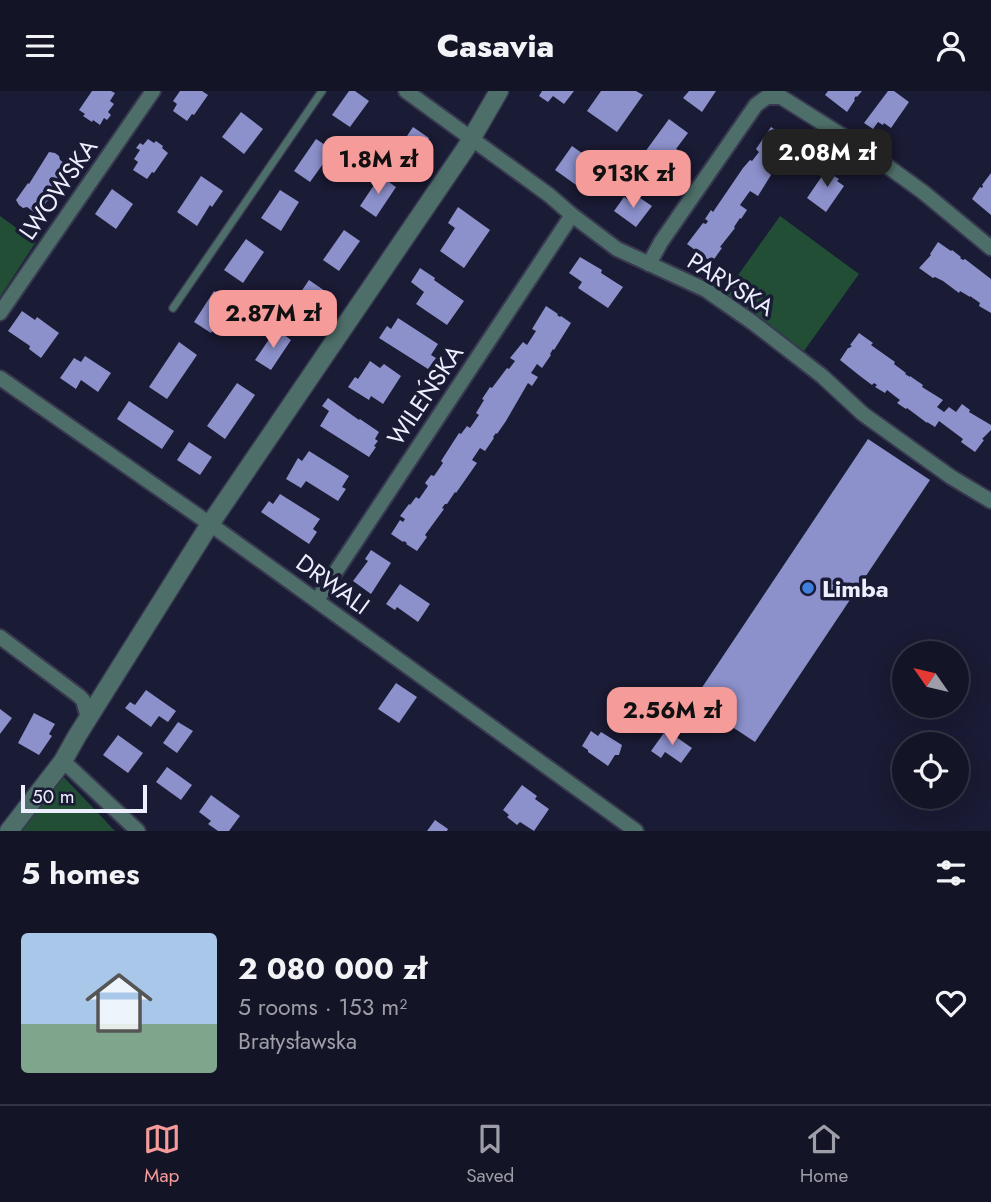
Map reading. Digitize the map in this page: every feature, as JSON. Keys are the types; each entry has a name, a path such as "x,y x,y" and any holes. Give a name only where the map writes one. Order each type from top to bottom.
{"street":[{"name":"LWOWSKA","path":"0,313 153,91"},
{"name":"PARYSKA","path":"406,91 549,195 617,249 706,290 752,322 822,376 863,414 951,477 991,501"},
{"path":"9,831 63,761 211,524 472,138 499,91"},
{"path":"649,264 661,242 740,128 766,97 781,97 865,150 991,248"},
{"name":"WILEŃSKA","path":"317,600 572,215"},
{"name":"DRWALI","path":"0,378 211,524 636,831"},
{"path":"0,637 79,696 83,700 88,718"},
{"path":"63,761 138,831"}],"lane":[{"path":"173,308 322,91"}],"green space":[{"path":"0,216 36,242 0,297"},
{"path":"780,216 859,274 804,351 724,295"},
{"path":"60,773 115,831 18,831"}],"building":[{"path":"92,91 115,93 110,101 114,104 108,112 111,115 107,120 104,118 100,125 83,116 85,114 79,110"},
{"path":"180,91 202,91 208,95 187,121 173,111 177,104 173,101"},
{"path":"349,91 355,91 369,101 350,127 332,115"},
{"path":"542,91 574,91 564,104 553,96 548,102 539,96"},
{"path":"601,91 636,91 643,95 617,132 587,111"},
{"path":"689,91 716,91 702,112 683,98"},
{"path":"828,91 862,91 847,112 825,95"},
{"path":"888,91 894,91 909,102 891,128 878,122 873,129 864,123"},
{"path":"241,112 263,129 244,154 222,137"},
{"path":"669,119 688,133 672,159 669,156 653,181 634,167"},
{"path":"413,127 429,138 409,168 393,157"},
{"path":"771,127 796,145 776,171 772,168 769,173 771,175 758,196 750,191 740,205 747,210 712,262 687,244 703,223 706,224 708,221 705,219 711,210 713,212 743,168 759,152 756,149"},
{"path":"148,139 154,143 156,141 168,153 147,179 133,170 138,162 134,159 140,150 136,148"},
{"path":"316,139 333,150 310,182 294,171"},
{"path":"572,146 596,163 579,187 555,170"},
{"path":"49,152 55,153 70,167 59,184 55,182 38,215 27,207 23,208 16,200"},
{"path":"831,163 840,169 834,176 844,186 826,212 807,198"},
{"path":"991,173 991,215 972,199"},
{"path":"201,176 223,191 197,226 177,212"},
{"path":"380,176 396,187 376,217 360,206"},
{"path":"112,189 133,204 116,229 95,214"},
{"path":"280,190 299,202 281,231 261,218"},
{"path":"637,196 652,206 636,227 614,211 624,197 633,203"},
{"path":"458,207 490,230 464,268 440,251 455,228 448,223"},
{"path":"344,230 360,241 339,271 323,260"},
{"path":"246,239 264,252 243,283 224,270"},
{"path":"938,242 991,279 991,313 979,306 980,303 970,296 960,291 959,293 919,268"},
{"path":"580,257 623,287 608,308 578,288 582,282 569,273"},
{"path":"420,268 464,301 447,325 416,304 424,292 411,282"},
{"path":"309,280 325,291 305,321 288,311"},
{"path":"214,291 231,302 211,333 194,322"},
{"path":"546,306 571,323 542,368 537,364 531,373 538,377 532,386 528,383 485,451 480,448 472,460 477,463 442,508 444,509 417,551 391,534 400,520 403,522 405,519 400,516 416,497 419,499 428,486 425,483 443,463 441,461 459,433 467,426 470,428 479,415 476,413 484,400 482,399 515,361 510,358 523,342 527,345 536,331 532,329"},
{"path":"22,311 35,320 37,317 59,333 41,358 29,349 30,346 8,331"},
{"path":"398,318 438,344 431,355 436,358 428,369 379,338 387,326 391,329"},
{"path":"276,329 291,340 271,370 255,360"},
{"path":"859,333 895,362 905,374 943,400 937,407 944,412 949,407 956,412 962,404 969,412 991,425 991,430 975,452 939,421 935,427 927,423 897,403 900,400 887,390 885,393 875,387 877,385 872,385 840,360"},
{"path":"179,342 197,355 167,399 149,387"},
{"path":"85,356 111,373 98,392 81,380 76,389 60,378 74,358 81,362"},
{"path":"370,361 380,368 384,364 401,376 383,404 371,396 369,400 348,387 355,377 358,379"},
{"path":"237,383 255,395 225,439 207,426"},
{"path":"328,398 379,432 375,439 378,441 374,446 376,447 369,457 320,426 329,411 322,406"},
{"path":"129,401 174,431 162,449 117,419"},
{"path":"868,439 930,480 755,742 693,701"},
{"path":"189,442 212,457 200,475 177,460"},
{"path":"309,451 349,476 342,487 346,489 338,501 306,481 301,488 286,479 298,458 302,461"},
{"path":"280,494 320,519 313,529 317,532 309,544 261,512 269,501 273,504"},
{"path":"371,550 391,563 371,594 353,581 368,561 365,559"},
{"path":"400,584 430,604 418,622 397,607 395,610 386,604"},
{"path":"396,683 417,697 399,723 378,709"},
{"path":"146,690 176,711 168,722 159,716 151,727 125,708 130,702 135,705"},
{"path":"0,709 12,718 0,734"},
{"path":"34,713 55,724 49,734 52,736 39,755 18,743"},
{"path":"178,722 193,731 177,753 163,743"},
{"path":"666,730 692,748 681,763 665,752 661,758 651,751"},
{"path":"591,731 598,736 601,732 622,745 619,755 615,755 608,766 582,746"},
{"path":"118,735 143,753 128,773 103,755"},
{"path":"167,767 192,785 181,800 156,782"},
{"path":"522,785 549,809 534,831 520,822 517,825 503,810"},
{"path":"211,795 240,816 229,831 218,831 208,824 211,821 199,812"},
{"path":"435,820 448,829 447,831 427,831"}],"place":[{"name":"Limba","path":"808,588"}]}
